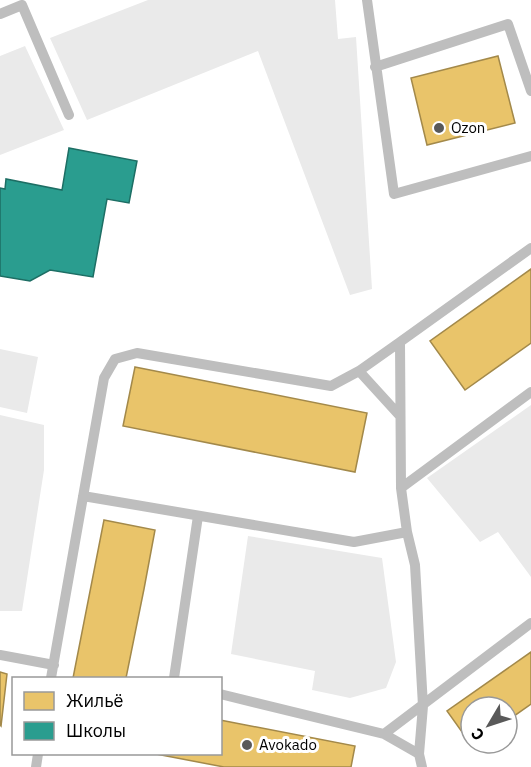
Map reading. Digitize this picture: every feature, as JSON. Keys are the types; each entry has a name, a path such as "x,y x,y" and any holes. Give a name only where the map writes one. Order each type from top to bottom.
{"lane":[{"path":"0,14 34,0"},
{"path":"367,0 394,194 531,156"},
{"path":"22,5 69,115"},
{"path":"375,68 508,24 531,91"},
{"path":"51,677 104,378 115,359 137,353 331,386 358,371 531,248"},
{"path":"400,342 401,488 407,532 415,565 423,706 419,754 422,767"},
{"path":"358,371 400,416"},
{"path":"401,488 531,392"},
{"path":"83,496 354,542 407,532"},
{"path":"174,677 198,516"},
{"path":"384,734 531,623"},
{"path":"0,655 54,665"},
{"path":"222,694 384,734 419,754"}],"shaded area":[{"path":"148,0 335,0 338,39 356,37 372,289 350,295 258,51 87,120 50,38"},
{"path":"25,46 64,130 0,155 0,56"},
{"path":"0,349 38,357 27,413 0,407"},
{"path":"531,405 531,577 498,532 480,542 427,478"},
{"path":"0,415 44,425 44,470 22,611 0,611"},
{"path":"248,536 382,558 396,662 386,688 350,698 312,690 315,671 231,654"}],"building: Жильё":[{"path":"498,56 515,123 427,145 411,78"},
{"path":"531,269 531,343 465,390 430,341"},
{"path":"135,367 367,413 355,472 123,426"},
{"path":"104,520 155,530 126,677 73,677"},
{"path":"531,652 531,704 519,712 519,695 470,695"},
{"path":"0,672 7,674 1,726 0,725"},
{"path":"459,703 459,728 447,711"},
{"path":"222,720 355,746 351,767 224,767 161,755 222,755"}],"building: Школы":[{"path":"69,148 137,161 129,203 107,199 93,277 50,270 30,281 0,276 0,188 5,189 6,179 62,190"}],"place":[{"name":"Ozon","path":"439,128"},
{"name":"Avokado","path":"247,745"}]}
